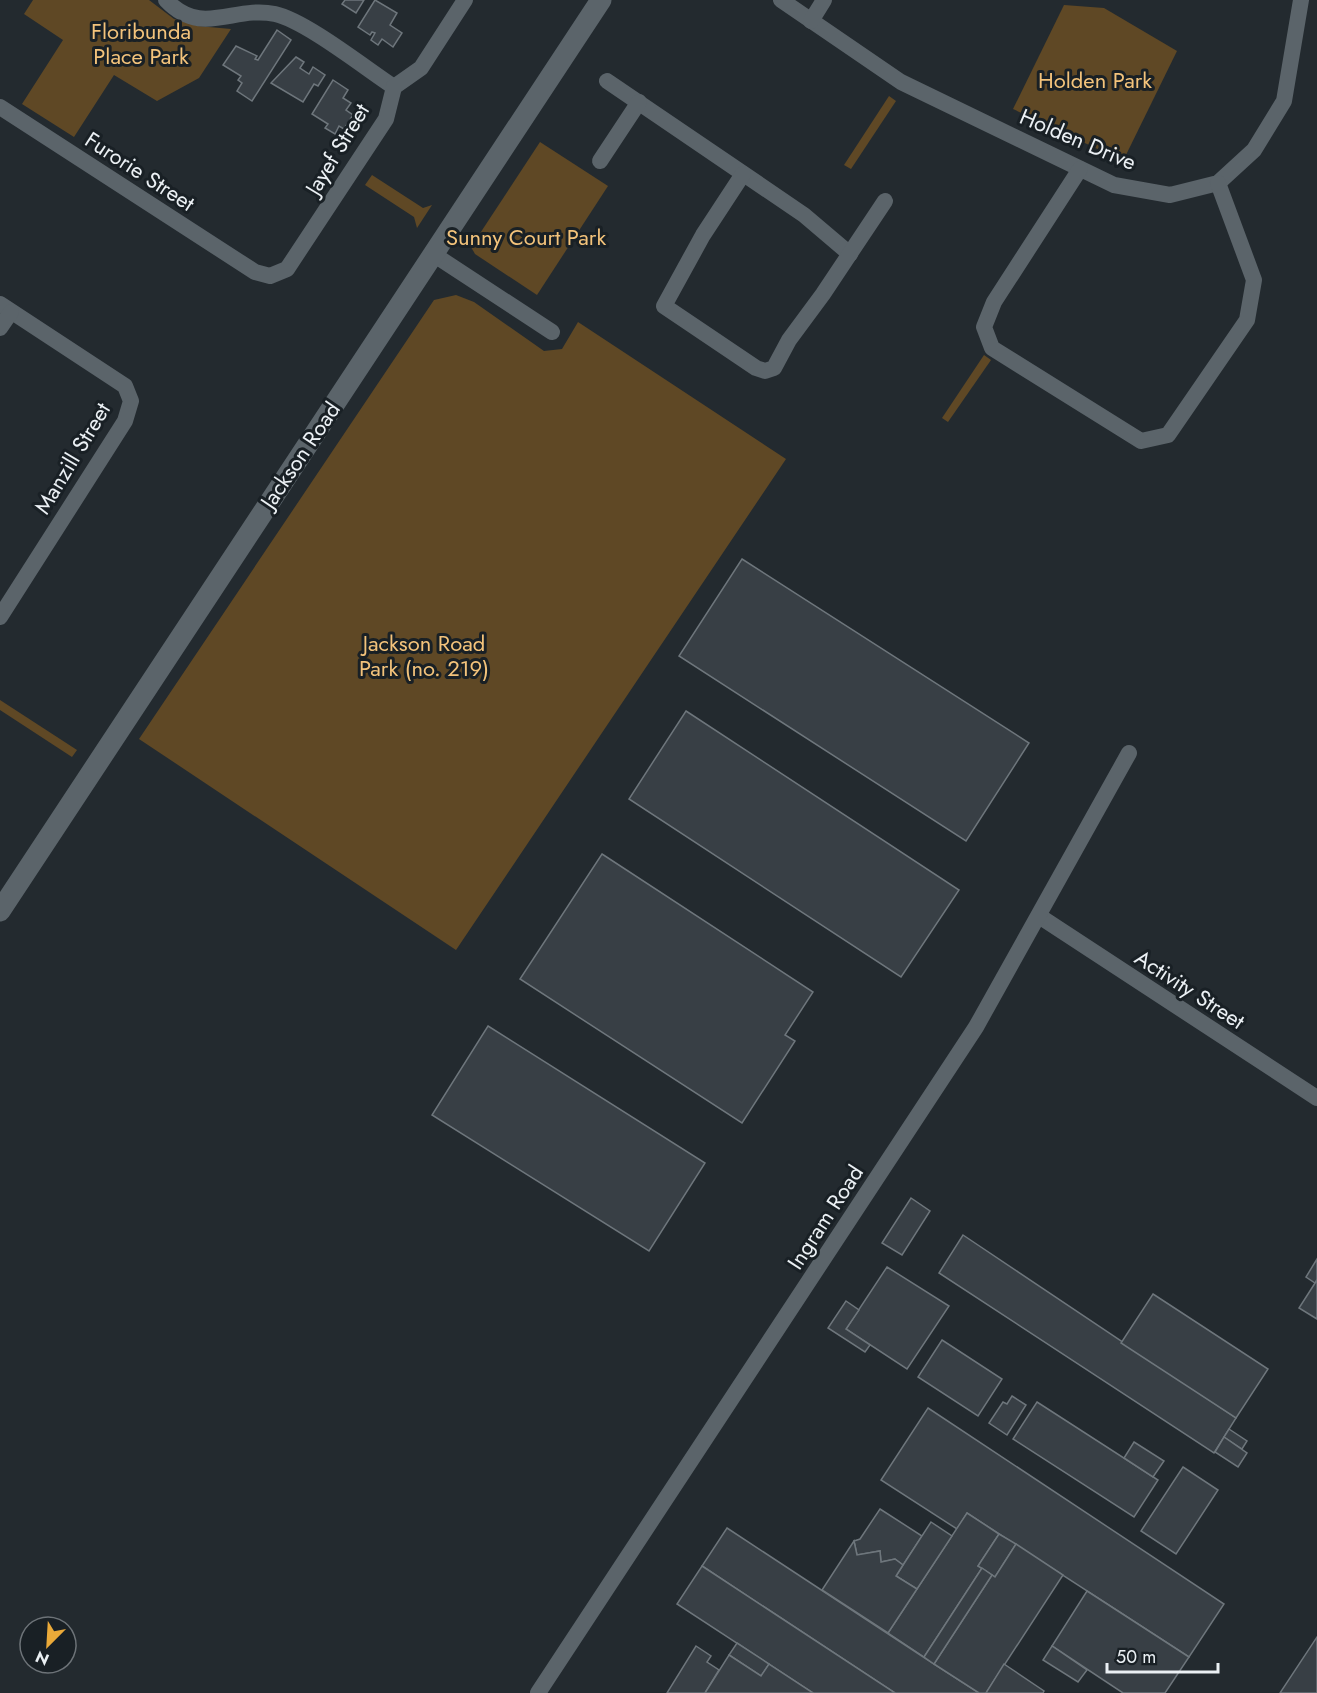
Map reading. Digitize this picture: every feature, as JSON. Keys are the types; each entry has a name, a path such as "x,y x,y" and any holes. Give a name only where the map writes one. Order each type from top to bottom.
{"street":[{"path":"166,0 177,11 200,20 257,12 291,19 394,87"},
{"name":"Jayef Street","path":"255,272 270,276 287,269 386,119 394,87 421,68 465,0"},
{"name":"Jackson Road","path":"0,911 601,0"},
{"name":"Holden Drive","path":"781,0 901,82 1114,184 1170,195 1218,183 1254,150 1284,101 1306,8"},
{"path":"811,21 824,0"},
{"path":"607,81 804,216 850,254"},
{"path":"600,161 639,102"},
{"name":"Furorie Street","path":"0,107 255,272"},
{"path":"1080,169 994,302 984,327 992,348 1141,441 1168,435 1247,320 1254,280 1218,183"},
{"path":"743,174 703,235 664,306 756,368 765,371 774,368 789,340 885,201"},
{"path":"433,254 552,332"},
{"path":"0,328 6,308"},
{"name":"Manzill Street","path":"0,617 125,421 131,401 125,386 6,308"},
{"name":"Ingram Road","path":"538,1693 976,1027 1129,753"},
{"name":"Activity Street","path":"1038,916 1317,1098"}],"green space":[{"name":"Floribunda Place Park","path":"33,0 149,0 174,19 198,26 231,29 199,78 157,101 114,75 74,137 22,104 63,40 24,14"},
{"name":"Holden Park","path":"1064,5 1104,8 1177,51 1123,161 1013,109"},
{"path":"889,96 896,101 851,169 844,165"},
{"name":"Sunny Court Park","path":"540,142 608,186 537,295 475,254 471,247"},
{"path":"372,175 423,208 432,205 417,228 414,217 365,185"},
{"name":"Jackson Road Park (no. 219)","path":"456,295 474,302 544,351 562,349 578,322 786,459 456,950 139,739 434,300"},
{"path":"984,355 991,360 948,422 942,418"},
{"path":"0,700 77,750 72,757 0,710"}],"building":[{"path":"345,0 364,0 356,13 342,4"},
{"path":"375,0 397,13 390,25 402,33 393,47 382,39 378,45 371,40 375,33 372,32 370,35 358,27"},
{"path":"277,30 291,40 252,101 237,91 242,83 238,80 241,76 223,65 236,46 257,56 255,59 258,60"},
{"path":"296,57 304,62 300,68 309,74 313,67 325,75 318,86 314,84 303,102 271,83"},
{"path":"333,80 348,90 343,98 351,103 346,110 353,115 344,129 339,126 335,134 325,128 328,124 312,114"},
{"path":"742,559 1029,743 966,841 679,656"},
{"path":"686,711 959,890 901,977 629,799"},
{"path":"602,854 813,992 785,1035 795,1041 742,1123 520,979"},
{"path":"488,1026 705,1163 649,1251 432,1115"},
{"path":"911,1198 930,1211 902,1255 882,1243"},
{"path":"963,1235 1236,1418 1214,1453 939,1273"},
{"path":"1317,1259 1317,1280 1315,1283 1306,1277"},
{"path":"887,1267 949,1306 907,1369 846,1329"},
{"path":"1317,1280 1317,1319 1299,1308"},
{"path":"1153,1294 1268,1369 1236,1418 1121,1343"},
{"path":"846,1301 859,1310 846,1329 870,1345 865,1352 828,1328"},
{"path":"942,1340 1002,1379 978,1416 918,1377"},
{"path":"1012,1396 1026,1405 1007,1435 989,1423 1003,1402 1007,1404"},
{"path":"1037,1402 1158,1480 1134,1517 1013,1439"},
{"path":"928,1408 1224,1604 1189,1657 967,1513 957,1529 881,1480"},
{"path":"1229,1429 1247,1441 1242,1449 1224,1437"},
{"path":"1224,1437 1247,1453 1238,1467 1215,1452"},
{"path":"1134,1442 1164,1461 1153,1477 1124,1458"},
{"path":"1183,1467 1218,1490 1176,1554 1141,1531"},
{"path":"880,1509 922,1536 903,1565 895,1559 881,1562 880,1551 857,1555 854,1541 860,1539"},
{"path":"967,1513 999,1534 978,1566 982,1568 924,1657 888,1633"},
{"path":"931,1522 952,1536 917,1589 896,1576"},
{"path":"727,1528 979,1693 895,1693 702,1566"},
{"path":"999,1534 1016,1544 995,1577 978,1566"},
{"path":"854,1541 857,1555 880,1551 881,1562 895,1559 903,1565 896,1576 917,1589 888,1633 822,1590"},
{"path":"1016,1544 1063,1575 986,1693 979,1693 934,1664 992,1575 995,1577"},
{"path":"702,1566 895,1693 813,1693 677,1604"},
{"path":"982,1568 992,1575 934,1664 924,1657"},
{"path":"1087,1591 1189,1657 1165,1693 1123,1693 1052,1646"},
{"path":"1317,1637 1317,1693 1280,1693"},
{"path":"737,1643 769,1664 761,1676 729,1655"},
{"path":"696,1646 711,1656 707,1662 719,1670 705,1693 667,1693"},
{"path":"1052,1646 1087,1670 1078,1682 1043,1660"},
{"path":"729,1655 761,1676 769,1664 813,1693 705,1693"},
{"path":"1004,1664 1044,1691 1043,1693 986,1693"}]}
